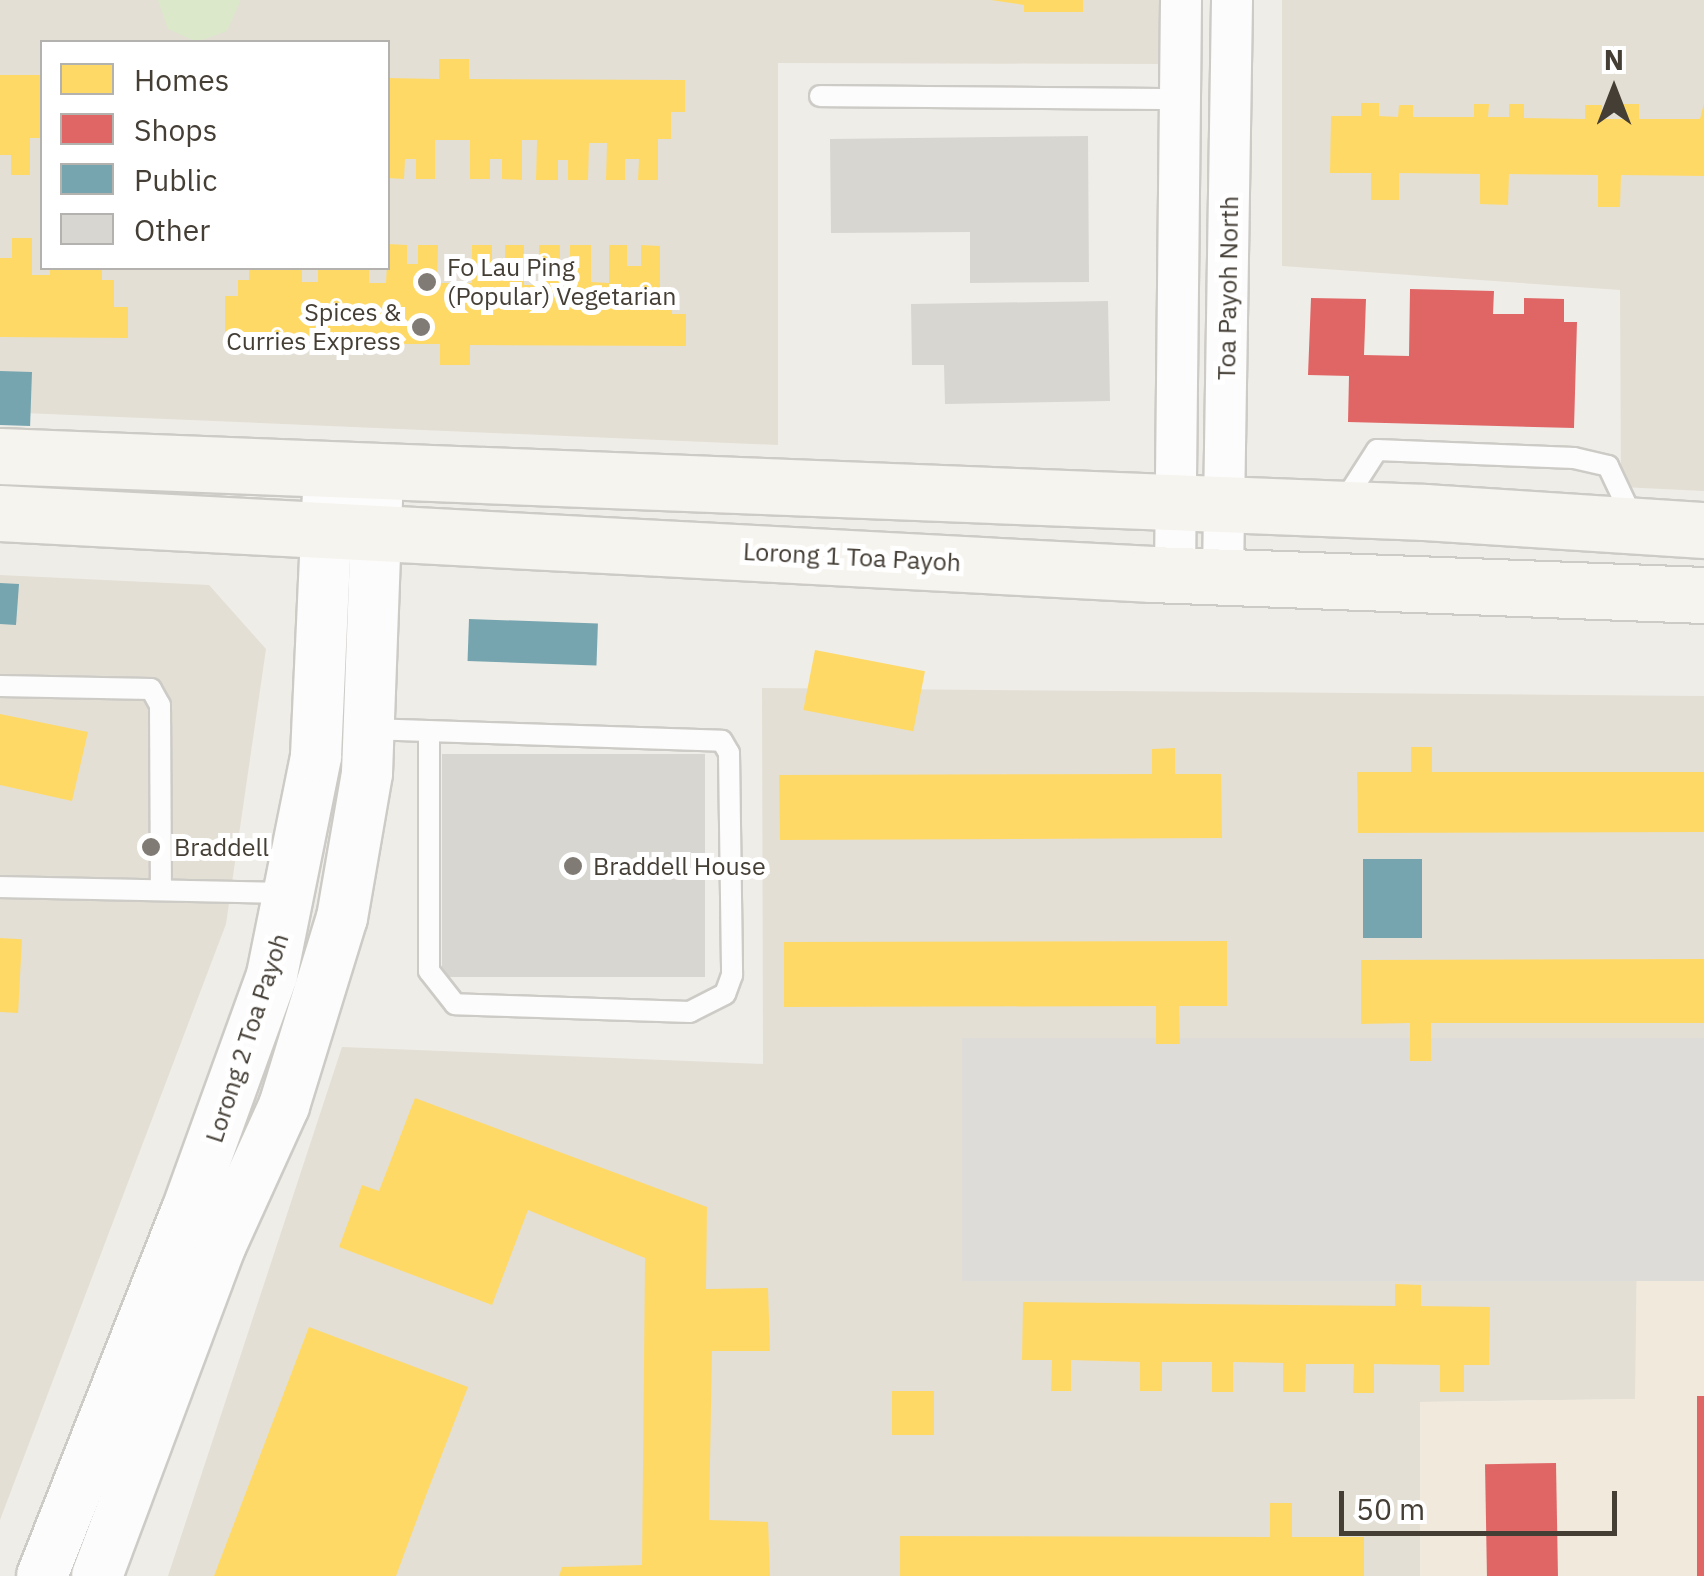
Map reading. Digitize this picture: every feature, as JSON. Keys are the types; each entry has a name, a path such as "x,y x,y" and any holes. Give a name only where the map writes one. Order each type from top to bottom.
{"main road":[{"path":"0,456 354,473 1340,508 1704,530"},
{"name":"Lorong 1 Toa Payoh","path":"0,513 1199,575 1704,595"}],"street":[{"name":"Toa Payoh North","path":"1181,0 1180,99 1200,504"},
{"name":"Toa Payoh North","path":"1199,575 1200,504 1232,0"},
{"name":"Lorong 2 Toa Payoh","path":"97,1576 220,1247 294,1074 360,840 367,730 352,534 354,473"},
{"name":"Lorong 2 Toa Payoh","path":"42,1576 248,1047 292,893 352,534"}],"lane":[{"path":"820,96 1180,99"},
{"path":"0,686 151,690 160,705 161,887"},
{"path":"367,730 722,741 729,753 732,976 725,994 690,1012 455,1004 429,971 429,732"},
{"path":"0,887 161,887 292,893"}],"shaded area":[{"path":"0,0 1161,0 1161,64 778,63 778,445 0,412"},
{"path":"1282,0 1704,0 1704,491 1621,487 1620,290 1282,266"},
{"path":"0,575 209,585 266,649 226,924 0,1520"},
{"path":"762,688 1704,696 1704,1252 1637,1251 1636,1399 1420,1402 1420,1576 168,1576 342,1047 763,1064"},
{"path":"962,1038 1704,1038 1704,1281 962,1281"},
{"path":"1637,1251 1704,1252 1704,1576 1420,1576 1420,1402 1635,1399"}],"green space":[{"path":"158,0 240,0 227,31 193,40 168,29"}],"building: Homes":[{"path":"991,0 1083,0 1083,12 1024,12 1024,5"},
{"path":"439,59 469,59 469,79 685,80 685,112 671,112 671,139 658,139 658,180 638,180 639,159 625,159 625,180 606,180 607,143 589,143 588,180 568,180 568,160 558,160 558,180 536,180 537,140 522,140 522,180 502,179 502,159 490,159 490,179 470,179 470,140 435,140 435,179 416,179 416,159 405,159 404,179 390,178 390,78 439,79"},
{"path":"0,75 40,75 40,138 30,138 30,175 11,175 11,155 0,155"},
{"path":"1361,103 1379,103 1379,116 1398,117 1399,105 1413,105 1413,117 1474,117 1474,104 1489,104 1488,117 1509,117 1509,104 1524,104 1524,118 1585,119 1585,105 1602,105 1602,119 1623,119 1623,104 1639,104 1639,119 1700,119 1704,103 1704,176 1621,175 1620,207 1598,207 1598,175 1509,174 1508,205 1480,204 1480,174 1399,173 1399,200 1371,200 1371,173 1330,173 1331,116 1361,116"},
{"path":"12,238 32,238 32,275 50,275 50,270 102,270 102,280 114,280 114,307 128,307 128,338 0,337 0,258 12,258"},
{"path":"390,244 407,245 407,264 418,264 418,245 438,245 437,283 472,283 472,245 492,245 492,265 505,265 505,245 524,245 524,285 539,285 539,245 560,245 560,265 570,265 570,245 591,245 591,282 609,283 609,245 627,245 627,266 641,266 641,245 660,246 660,287 672,287 672,314 686,314 686,346 470,345 470,365 440,365 440,344 225,344 225,296 238,296 238,280 249,280 249,270 302,270 302,282 318,282 318,270 369,270 369,283 386,283"},
{"path":"815,650 925,671 913,731 803,710"},
{"path":"0,714 88,732 72,801 0,785"},
{"path":"1411,747 1432,747 1432,772 1704,772 1704,832 1358,833 1357,772 1411,772"},
{"path":"1175,748 1175,774 1221,774 1222,838 780,840 779,775 1152,774 1152,749"},
{"path":"0,938 22,939 18,1013 0,1012"},
{"path":"1227,941 1227,1006 1179,1006 1180,1044 1156,1044 1156,1006 784,1007 784,942"},
{"path":"1704,959 1704,1023 1431,1023 1431,1061 1410,1061 1410,1023 1361,1024 1361,960"},
{"path":"415,1098 707,1207 706,1289 768,1288 770,1351 712,1351 709,1520 768,1522 770,1576 559,1576 562,1567 642,1565 645,1258 528,1210 492,1305 339,1247 362,1185 379,1191"},
{"path":"1395,1284 1421,1285 1421,1306 1490,1307 1489,1365 1464,1365 1464,1392 1440,1392 1440,1365 1374,1364 1374,1393 1353,1393 1354,1364 1306,1364 1305,1392 1283,1392 1283,1363 1233,1362 1233,1392 1212,1392 1212,1362 1162,1362 1162,1391 1140,1391 1140,1362 1071,1360 1071,1391 1051,1391 1052,1360 1022,1360 1023,1302 1395,1306"},
{"path":"309,1327 468,1387 396,1576 214,1576"},
{"path":"892,1391 934,1391 934,1435 892,1435"},
{"path":"1270,1503 1292,1503 1292,1537 1364,1537 1364,1576 900,1576 900,1536 1270,1537"}],"building: Shops":[{"path":"1410,289 1494,291 1493,314 1524,314 1524,298 1564,299 1564,322 1577,322 1574,428 1348,422 1349,376 1308,375 1311,298 1366,299 1364,355 1409,356"},
{"path":"1697,1396 1704,1396 1704,1576 1697,1576"},
{"path":"1556,1463 1558,1576 1487,1576 1485,1464"}],"building: Public":[{"path":"0,371 32,372 30,426 0,425"},
{"path":"0,583 19,584 16,625 0,624"},
{"path":"469,619 598,624 596,665 468,661"},
{"path":"1363,859 1422,859 1422,938 1363,938"}],"building: Other":[{"path":"1088,136 1089,282 970,283 970,232 831,233 830,139"},
{"path":"1108,301 1110,401 945,404 944,365 912,365 911,304"},
{"name":"Braddell House","path":"442,754 705,754 705,977 442,977"}],"place":[{"name":"Fo Lau Ping (Popular) Vegetarian","path":"427,282"},
{"name":"Spices & Curries Express","path":"421,327"},
{"name":"Braddell","path":"151,847"},
{"name":"Braddell House","path":"573,866"}]}
